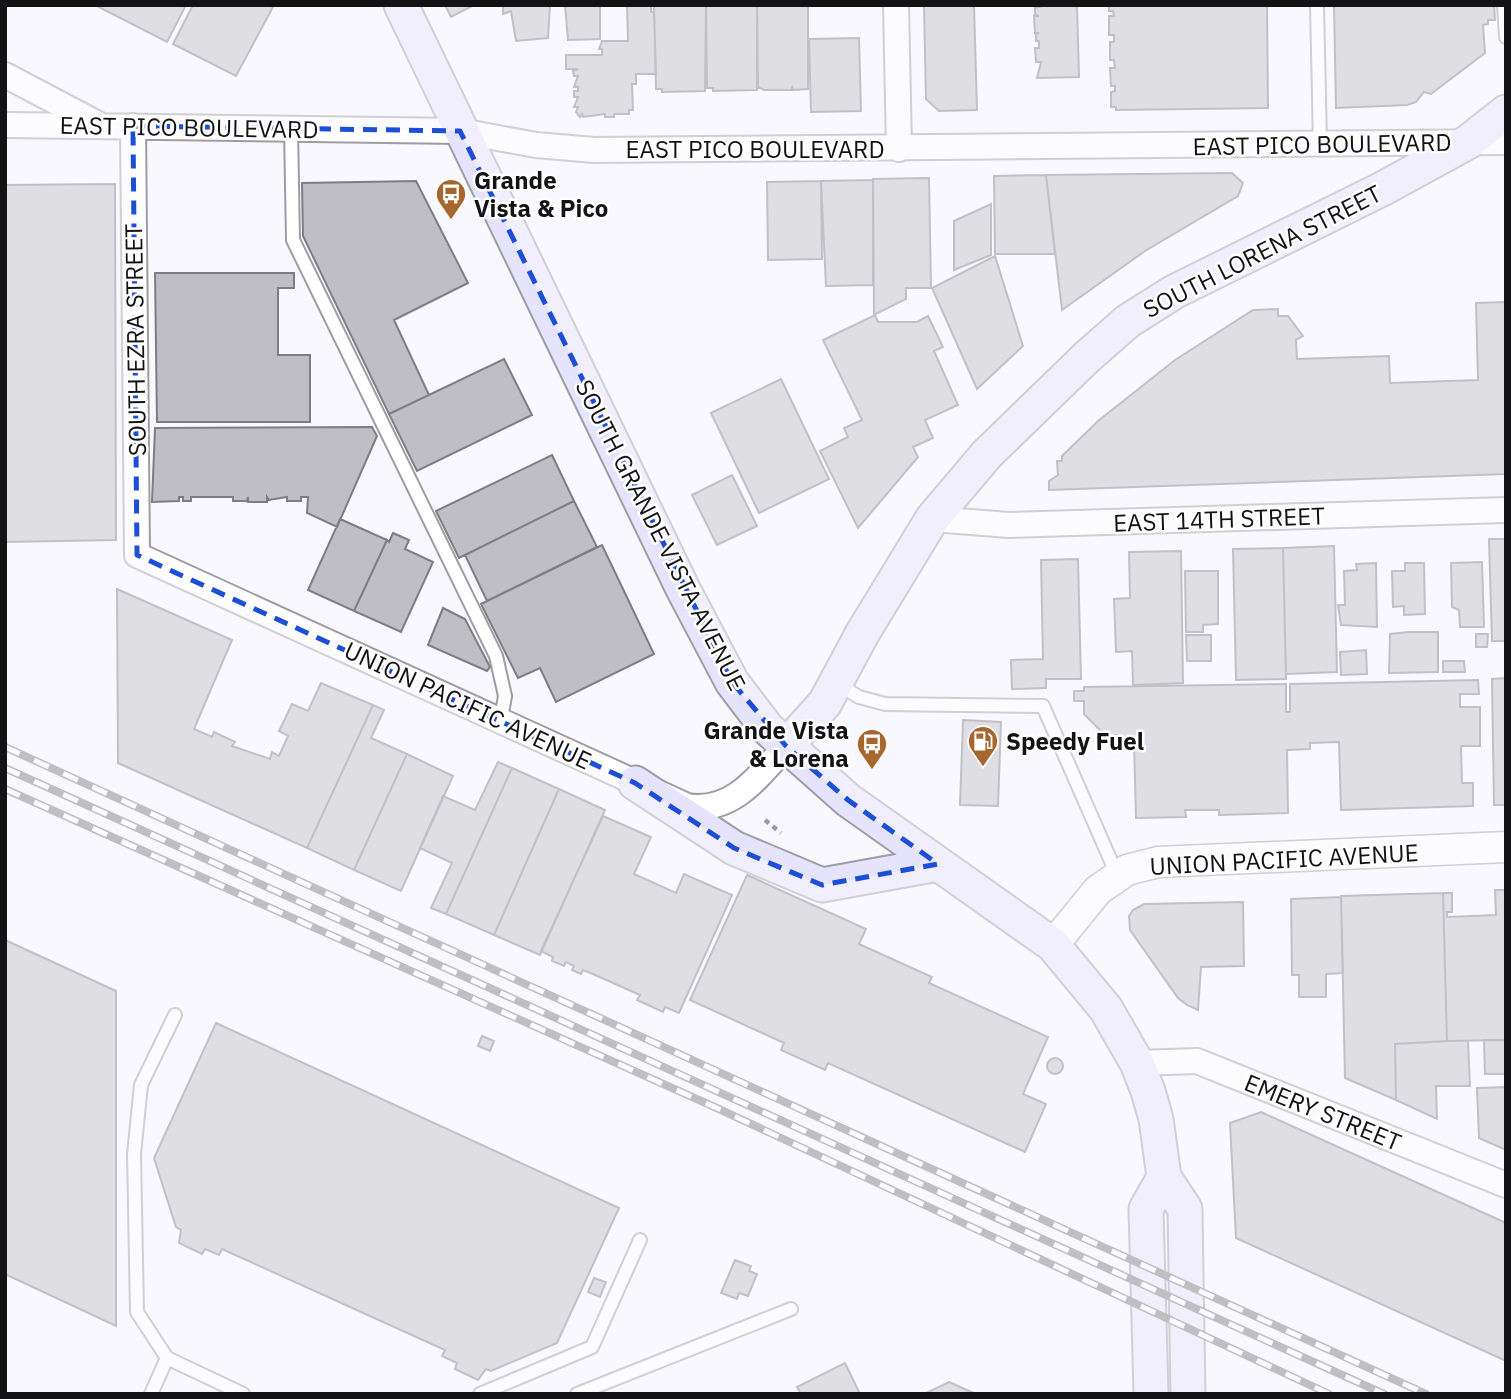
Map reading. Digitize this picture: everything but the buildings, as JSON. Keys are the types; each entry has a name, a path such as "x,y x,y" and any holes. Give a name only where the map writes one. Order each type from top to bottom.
{"main road":[{"name":"SOUTH GRANDE VISTA AVENUE","path":"401,5 683,589 732,682 767,728 848,800 1054,945 1106,1009 1136,1063 1156,1119 1164,1177 1185,1209 1188,1394"},
{"name":"SOUTH LORENA STREET","path":"786,746 825,704 882,599 932,519 987,454 1036,404 1128,321 1174,292 1382,189 1468,142 1506,112"},
{"path":"635,783 734,848 822,885 938,864"},
{"path":"1150,1394 1146,1209 1164,1177"}],"street":[{"path":"895,5 899,149"},
{"path":"5,75 101,126"},
{"name":"EAST PICO BOULEVARD","path":"5,125 460,131 536,145 594,150 1506,142"},
{"name":"SOUTH EZRA STREET","path":"133,126 137,555"},
{"name":"EAST 14TH STREET","path":"932,519 1009,525 1506,510"},
{"name":"UNION PACIFIC AVENUE","path":"137,555 502,719 687,806 711,808 723,804 752,785 786,746"},
{"name":"UNION PACIFIC AVENUE","path":"1054,945 1098,890 1127,870 1158,862 1506,847"},
{"name":"EMERY STREET","path":"1136,1063 1197,1061 1506,1185"}],"lane":[{"path":"1317,5 1320,144"},
{"path":"1504,5 1506,37"},
{"path":"292,128 293,240 496,656 505,696 502,719"},
{"path":"836,683 859,697 885,704 1043,706 1118,877"},
{"path":"175,1015 141,1085 134,1154 137,1312 167,1358 243,1394"},
{"path":"480,1394 592,1347 640,1240"},
{"path":"577,1394 792,1309"},
{"path":"151,1394 167,1358"}],"highlighted area":[{"path":"133,126 460,131 732,682 786,746 848,800 938,864 822,885 734,848 635,783 137,555"}],"railway":[{"path":"5,747 1426,1394"},
{"path":"5,768 1384,1394"},
{"path":"5,789 719,1109 1329,1394"}],"place":[{"name":"Grande Vista & Pico","path":"451,221"},
{"name":"Speedy Fuel","path":"983,768"},
{"name":"Grande Vista & Lorena","path":"872,771"}]}
